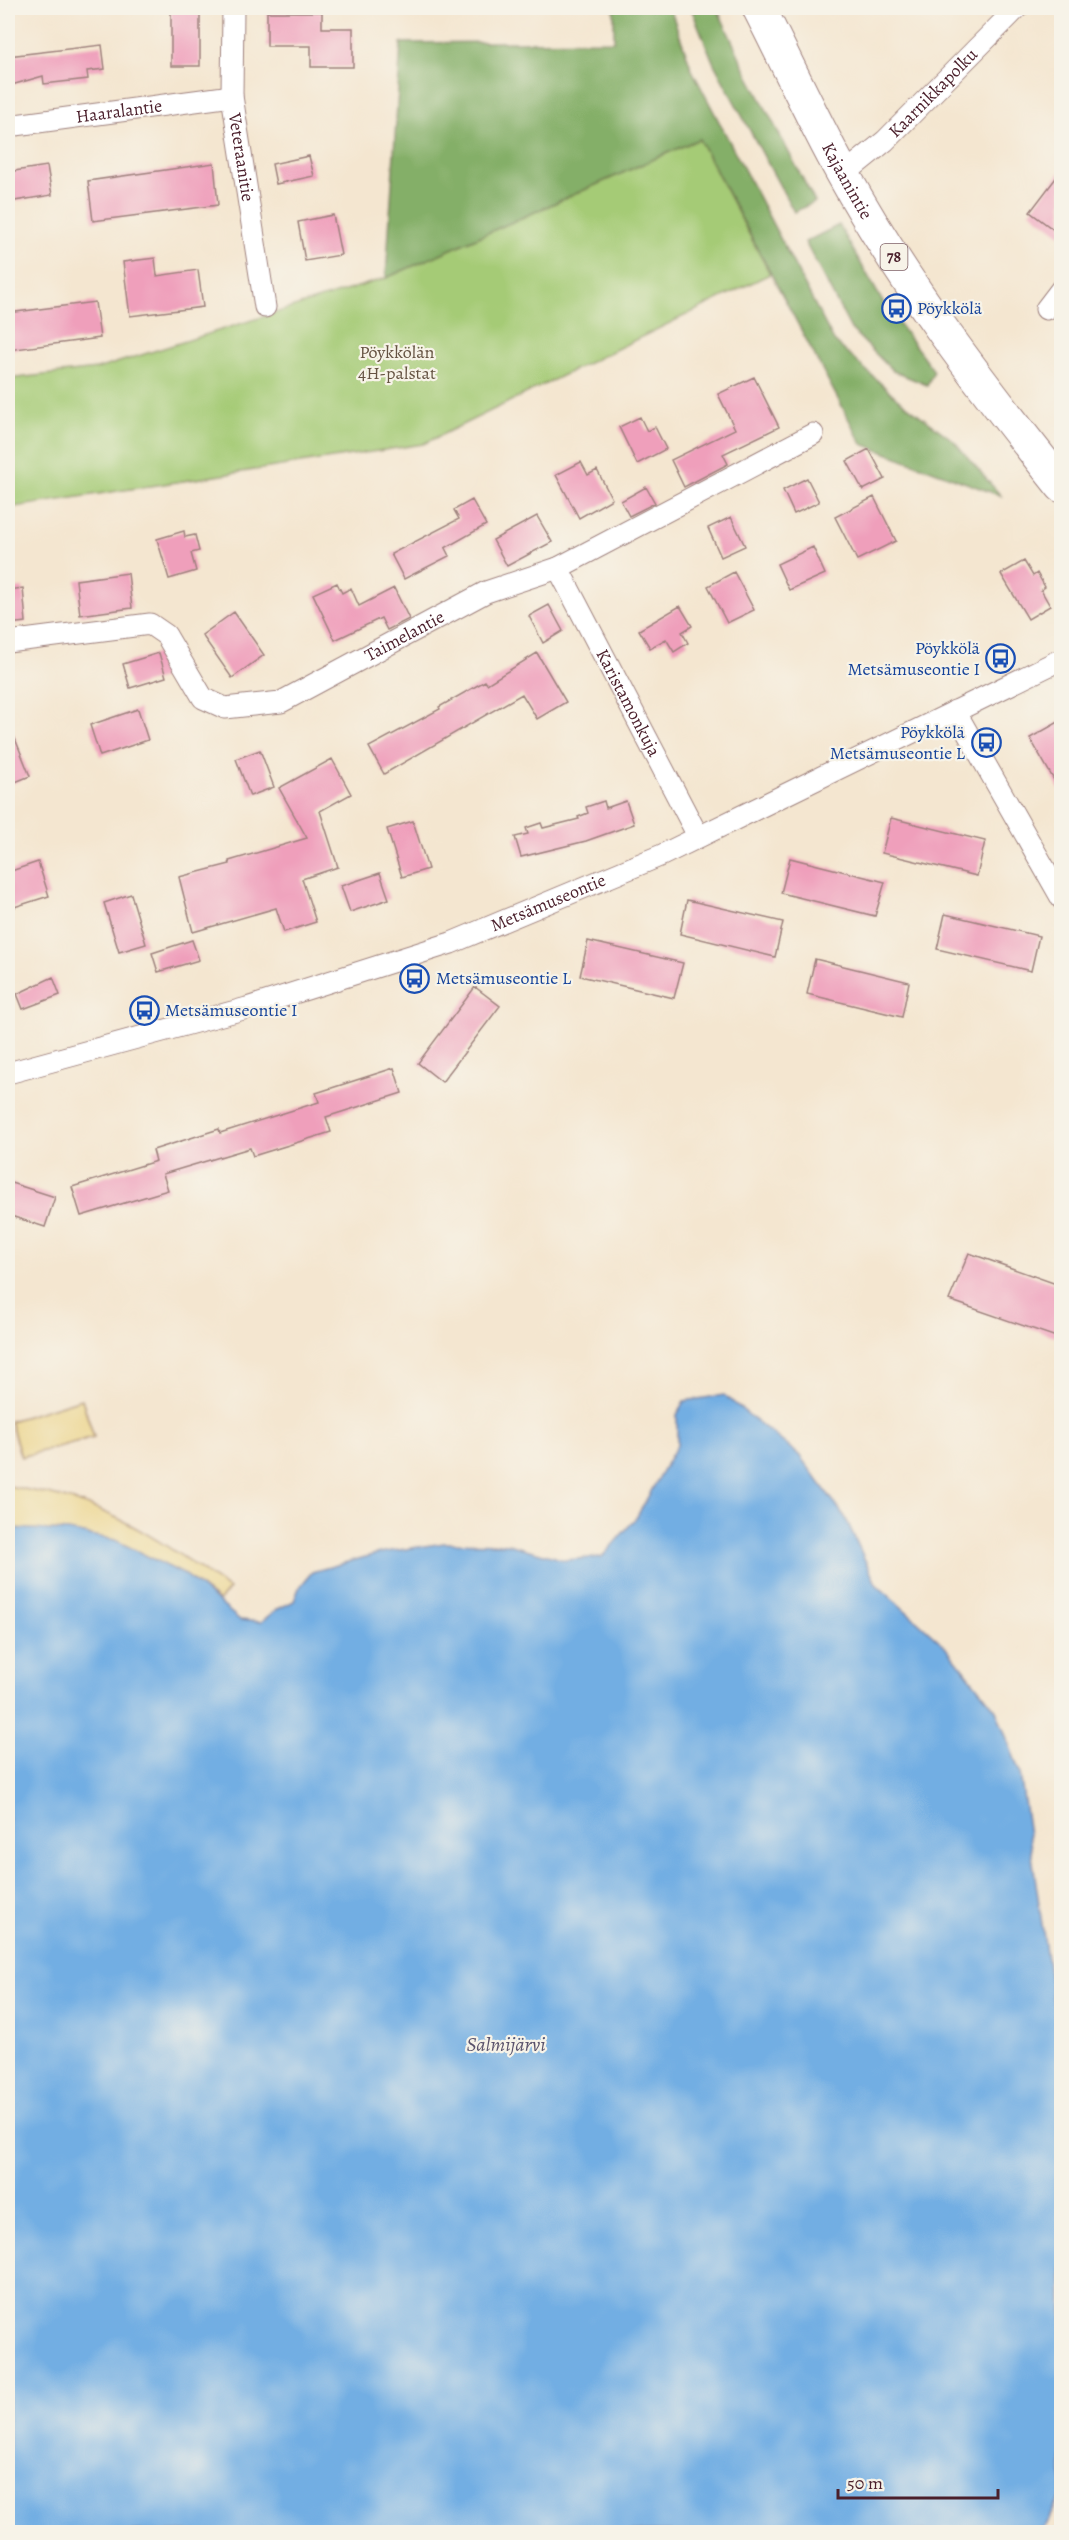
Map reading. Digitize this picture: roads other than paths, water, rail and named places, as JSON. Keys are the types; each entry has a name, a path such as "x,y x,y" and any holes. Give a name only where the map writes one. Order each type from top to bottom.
{"main road":[{"name":"Kajaanintie","path":"759,8 843,175 910,284 995,401 1062,486"}],"street":[{"name":"Veteraanitie","path":"233,8 232,96 265,307"},
{"name":"Kaarnikkapolku","path":"843,175 885,141 1017,8"},
{"name":"Haaralantie","path":"8,126 232,96"},
{"path":"1046,309 1062,288"},
{"name":"Taimelantie","path":"8,642 150,624 166,635 203,698 225,708 281,702 486,592 558,568 813,434"},
{"name":"Karistamonkuja","path":"558,568 698,836"},
{"name":"Metsämuseontie","path":"8,1073 247,1008 451,943 662,855 1062,659"},
{"path":"955,711 1062,899"}],"water":[{"name":"Salmijärvi","path":"724,1395 799,1455 845,1517 876,1584 945,1646 996,1710 1020,1773 1062,2062 1062,2495 1041,2532 8,2532 8,1528 68,1531 115,1540 187,1576 240,1620 261,1622 276,1610 294,1601 299,1588 312,1572 380,1553 444,1543 508,1544 565,1560 602,1557 636,1518 677,1445 677,1415 684,1401"}],"place":[{"name":"Pöykkölä","path":"896,308"},
{"name":"Pöykkölä Metsämuseontie I","path":"1001,658"},
{"name":"Pöykkölä Metsämuseontie L","path":"986,742"},
{"name":"Metsämuseontie L","path":"415,978"},
{"name":"Metsämuseontie I","path":"144,1010"}],"park label":[{"name":"Pöykkölän 4H-palstat","path":"397,362"}]}
